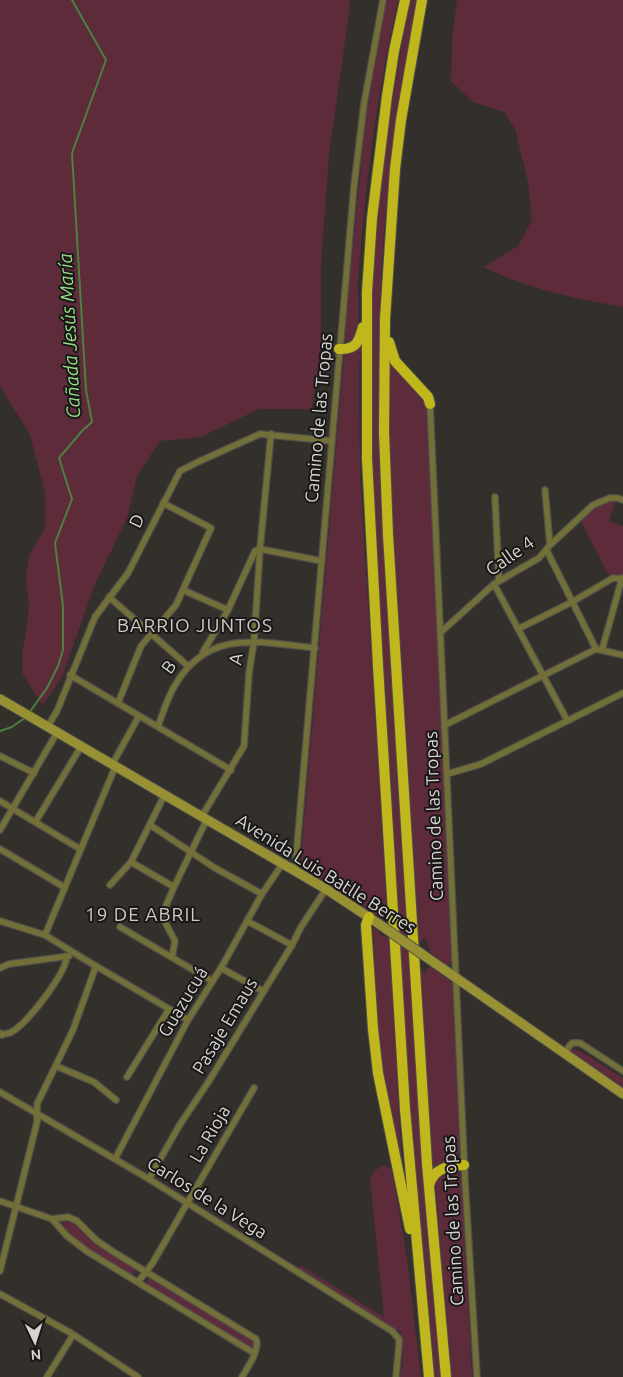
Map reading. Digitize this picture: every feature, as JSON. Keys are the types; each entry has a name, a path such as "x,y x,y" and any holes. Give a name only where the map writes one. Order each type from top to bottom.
{"highway":[{"path":"405,0 394,51 372,218 366,306 367,459 371,555 406,1109 429,1377"},
{"path":"422,0 399,140 385,319 384,432 388,535 429,1189 446,1377"},
{"path":"339,349 348,349 357,343 366,306"},
{"path":"385,319 387,336 395,361 428,397 430,404"},
{"path":"369,917 366,926 378,1072 418,1266"},
{"path":"429,1189 434,1175 439,1170 464,1165"}],"main road":[{"name":"Avenida Luis Batlle Berres","path":"0,699 58,731 326,889 623,1094"}],"street":[{"name":"Camino de las Tropas","path":"295,870 339,349 362,119 383,0"},
{"name":"Camino de las Tropas","path":"430,404 464,1165 476,1377"},
{"name":"D","path":"48,726 57,711 94,617 128,573 162,503 184,468 260,434 332,441"},
{"name":"A","path":"172,957 175,941 164,918 167,903 191,852 204,818 244,746 271,434"},
{"path":"545,490 548,548 572,602 599,649"},
{"path":"495,497 496,583 566,720"},
{"name":"Calle 4","path":"441,632 496,583 539,558 593,505 610,498 623,500"},
{"path":"118,703 141,646 176,605 211,528 162,503"},
{"path":"203,652 228,610 255,551 260,549 322,561"},
{"path":"518,629 572,602 613,578 622,578 599,649"},
{"path":"183,590 228,610"},
{"path":"109,597 188,666"},
{"name":"B","path":"158,726 172,689 188,666 203,652 229,644 254,641 315,648"},
{"path":"445,725 599,649 623,656"},
{"path":"70,676 231,770"},
{"path":"447,774 481,764 623,693"},
{"path":"45,935 114,764 139,716"},
{"path":"0,830 58,731"},
{"path":"36,822 82,745"},
{"path":"0,756 34,773"},
{"path":"110,885 131,862 165,794"},
{"path":"0,801 80,849"},
{"path":"150,825 262,894"},
{"path":"0,849 64,886"},
{"path":"131,862 174,887"},
{"name":"Guazucuá","path":"115,1159 188,1020 221,968 262,894 283,863"},
{"name":"Pasaje Emaus","path":"149,1179 179,1126 209,1081 292,946 301,927 326,889"},
{"path":"0,920 45,935 188,1020"},
{"path":"247,922 292,946"},
{"path":"120,927 212,981"},
{"path":"0,968 9,964 67,956 73,952"},
{"path":"0,1033 2,1035 10,1033 41,1003 60,976 66,964 67,956"},
{"path":"0,1271 37,1122 37,1104 73,1030 96,966"},
{"path":"221,968 263,991"},
{"path":"127,1077 168,1009"},
{"path":"564,1053 572,1043 580,1043 623,1071"},
{"path":"56,1066 94,1082 116,1100"},
{"name":"La Rioja","path":"138,1282 152,1264 254,1088"},
{"name":"Carlos de la Vega","path":"0,1093 149,1179 395,1333 399,1344 396,1377"},
{"path":"0,1201 52,1219 75,1243 254,1353"},
{"path":"52,1219 68,1217 77,1221 96,1240 256,1339 258,1344 242,1377"},
{"path":"0,1294 73,1335 138,1377"},
{"path":"47,1377 73,1335"}],"shaded area":[{"path":"0,0 350,0 329,155 321,263 321,344 312,409 259,409 201,437 160,441 137,476 127,518 95,584 62,677 43,705 23,675 22,653 29,605 26,577 29,555 45,529 45,492 30,435 0,386"},
{"path":"386,0 398,0 384,69 368,174 358,280 356,334 353,340 347,342 344,338 366,116"},
{"path":"410,0 418,0 395,138 385,221 381,280 380,429 442,1377 433,1377 412,1146 370,425 370,326 375,244 389,122"},
{"path":"457,0 623,0 623,307 570,297 534,287 484,267 518,246 532,220 528,182 515,129 504,112 473,102 451,81 452,39"},
{"path":"362,343 359,369 360,474 387,912 382,901 380,902 378,916 305,869 301,856 344,356"},
{"path":"389,356 425,401 428,408 451,959 451,963 448,966 430,952 425,938 419,944 391,502"},
{"path":"612,501 615,502 609,521 623,526 623,575 609,576 580,519 599,505"},
{"path":"374,928 378,930 380,935 389,938 405,1187 382,1073 378,1037"},
{"path":"430,966 452,982 460,1150 455,1158 440,1165 433,1171 420,968 425,973"},
{"path":"573,1049 580,1051 623,1078 623,1087 570,1052"},
{"path":"381,1166 391,1169 393,1175 407,1258 421,1377 400,1377 403,1364 401,1331 298,1270 301,1266 384,1317 370,1178"},
{"path":"453,1170 459,1174 462,1183 472,1377 451,1377 435,1182 437,1176"},
{"path":"63,1221 76,1224 103,1249 134,1268 135,1272 131,1275 78,1244 62,1227"},
{"path":"148,1279 254,1341 254,1348 251,1348 148,1286"}],"waterway":[{"name":"Cañada Jesús María","path":"29,713 47,688 58,666 63,650 63,606 55,543 72,499 59,458 92,422 86,390 72,153 106,60 72,0"},
{"name":"Cañada Jesús María","path":"0,731 12,727 26,717"}],"district":[{"name":"BARRIO JUNTOS","path":"195,625"},
{"name":"19 DE ABRIL","path":"143,914"}]}
